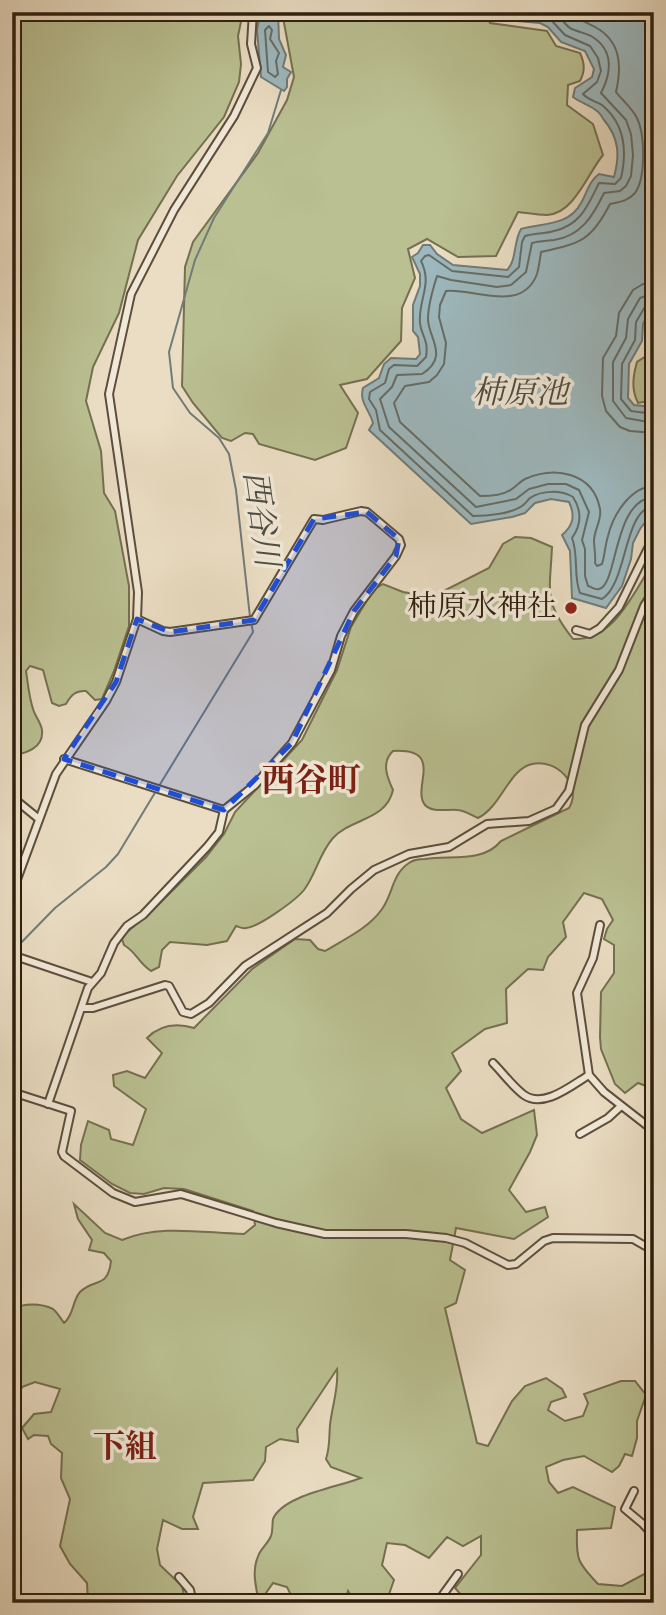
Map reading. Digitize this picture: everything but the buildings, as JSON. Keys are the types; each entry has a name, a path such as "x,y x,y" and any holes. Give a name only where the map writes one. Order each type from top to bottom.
{"street":[{"path":"12,893 56,774 116,682 137,619 138,592 109,394 111,379 131,294 174,210 234,116 257,68 251,44 253,12"},
{"path":"48,1104 92,982 101,972 114,943 127,926 143,915 207,848 219,832 224,810 256,785 292,743 331,670 341,636 354,611 396,556 401,545 399,539 367,512 323,520 314,519 251,620 170,632 137,619"},
{"path":"576,630 590,634 600,628 619,607 654,536"},
{"path":"82,1008 93,1008 165,985 169,986 183,1012 191,1014 209,1003 245,966 288,937 317,922 374,870 409,854 449,846 487,824 529,821 556,809 569,791 585,725 620,670 644,606 654,590"},
{"path":"64,759 224,810"},
{"path":"12,797 38,819"},
{"path":"600,925 593,958 577,993 589,1075 594,1083 654,1132"},
{"path":"12,956 92,982"},
{"path":"493,1063 525,1096 538,1100 548,1098 589,1075"},
{"path":"12,1092 71,1111 62,1152 64,1156 113,1193 135,1202 181,1194 276,1223 325,1234 406,1234 446,1238 465,1243 508,1265 516,1264 544,1241 553,1238 633,1239 654,1251"},
{"path":"580,1134 608,1118 621,1106"},
{"path":"634,1491 625,1509 654,1536"},
{"path":"437,1603 458,1574"},
{"path":"179,1577 190,1590 193,1603"}],"highlighted area":[{"path":"367,512 399,539 396,556 354,611 292,743 224,810 64,759 116,682 137,619 170,632 254,620 314,519"}],"green space":[{"path":"12,12 243,12 238,36 241,64 239,82 224,117 177,176 138,240 119,313 93,367 86,401 101,451 104,493 115,511 129,586 129,626 102,699 95,700 86,691 79,691 66,704 59,706 52,703 43,670 30,666 26,671 29,690 42,736 33,749 12,756"},
{"path":"282,12 486,12 490,23 547,31 556,46 580,53 584,64 583,74 580,81 568,85 567,105 593,124 603,155 580,191 565,208 547,215 518,212 496,256 458,257 427,239 408,249 415,278 402,308 401,341 367,379 340,385 358,413 346,448 315,460 259,444 253,434 245,433 231,441 222,438 182,386 185,267 193,242 258,153 287,100 294,77"},
{"path":"654,314 654,400 638,403 634,372 637,362 646,356"},
{"path":"515,537 531,538 552,547 550,596 557,615 573,639 601,632 612,623 631,599 654,561 654,1089 638,1083 625,1093 615,1084 601,1049 601,992 614,973 614,945 604,939 613,920 602,899 584,893 563,922 566,937 548,957 543,970 528,969 506,989 507,1023 485,1029 452,1053 461,1071 446,1088 461,1119 482,1133 534,1110 537,1135 509,1190 526,1212 545,1207 548,1217 514,1239 456,1228 450,1260 465,1270 456,1303 445,1308 477,1443 488,1446 512,1401 525,1386 546,1378 562,1389 566,1397 551,1402 548,1410 565,1421 583,1416 588,1403 584,1394 621,1381 635,1381 646,1395 637,1421 637,1438 632,1456 625,1454 619,1466 612,1472 584,1456 546,1467 549,1482 558,1493 573,1487 615,1507 611,1528 577,1530 579,1560 586,1570 598,1584 622,1586 650,1571 654,1564 654,1598 647,1603 468,1603 455,1588 481,1555 481,1536 463,1546 447,1537 429,1558 405,1545 387,1543 382,1565 394,1580 387,1600 389,1603 356,1603 348,1591 345,1603 295,1603 287,1587 273,1583 259,1603 255,1566 259,1554 271,1536 273,1519 279,1511 299,1498 361,1478 331,1467 326,1459 337,1369 297,1429 298,1442 280,1439 266,1447 265,1461 253,1480 203,1483 193,1517 198,1529 182,1529 163,1520 157,1549 160,1565 182,1586 186,1603 88,1603 87,1583 70,1564 60,1546 70,1499 61,1478 62,1453 51,1444 48,1436 34,1435 28,1439 22,1428 34,1414 51,1412 60,1389 35,1382 22,1387 12,1416 12,1309 27,1305 43,1306 53,1309 64,1323 70,1316 80,1292 107,1276 111,1261 104,1253 89,1250 92,1240 78,1219 74,1204 105,1233 122,1240 166,1231 244,1234 255,1225 253,1211 184,1189 164,1188 144,1194 130,1193 112,1184 80,1160 88,1121 109,1130 111,1139 133,1145 146,1109 114,1086 113,1075 127,1071 145,1078 162,1053 147,1038 157,1030 169,1026 194,1028 252,969 295,939 310,940 318,949 325,951 364,927 377,916 399,873 411,862 485,853 501,841 569,808 572,799 570,782 558,769 550,765 541,763 524,767 493,806 478,818 460,810 436,810 425,805 422,798 423,762 409,752 393,751 386,765 393,790 389,800 376,814 340,831 333,838 304,890 277,912 252,926 236,926 227,941 207,945 170,942 162,950 159,967 151,971 124,945 122,939 206,857 224,834 235,812 302,740 337,670 351,627 373,590 383,584 403,592 432,597 489,568 503,544"}],"water":[{"path":"260,12 278,12 279,39 286,55 283,67 291,72 284,91 261,77 257,30"},
{"name":"柿原池","path":"490,12 592,12 611,15 654,12 654,302 643,324 642,341 629,364 628,398 634,405 654,407 654,511 633,543 622,586 606,608 572,598 570,551 562,535 572,520 569,502 551,499 535,503 525,513 471,524 369,430 373,423 362,397 363,388 379,378 384,364 391,358 416,359 420,354 418,337 413,331 413,305 420,286 420,274 412,257 423,245 430,245 437,254 453,265 507,270 521,229 563,220 576,210 590,184 599,174 614,177 617,154 613,133 598,112 573,97 575,88 592,77 594,69 585,51 561,42 548,27 540,23 493,19"}],"waterway":[{"name":"西谷川","path":"250,617 236,490 229,454 219,438 190,413 173,388 169,352 195,260 214,218 268,133 281,90"},
{"name":"西谷川","path":"159,786 253,632 251,622"},
{"name":"西谷川","path":"12,952 55,908 118,854 156,791"}],"place":[{"name":"柿原水神社","path":"571,608"}],"district":[{"name":"西谷町","path":"311,783"},
{"name":"下組","path":"125,1449"}]}
